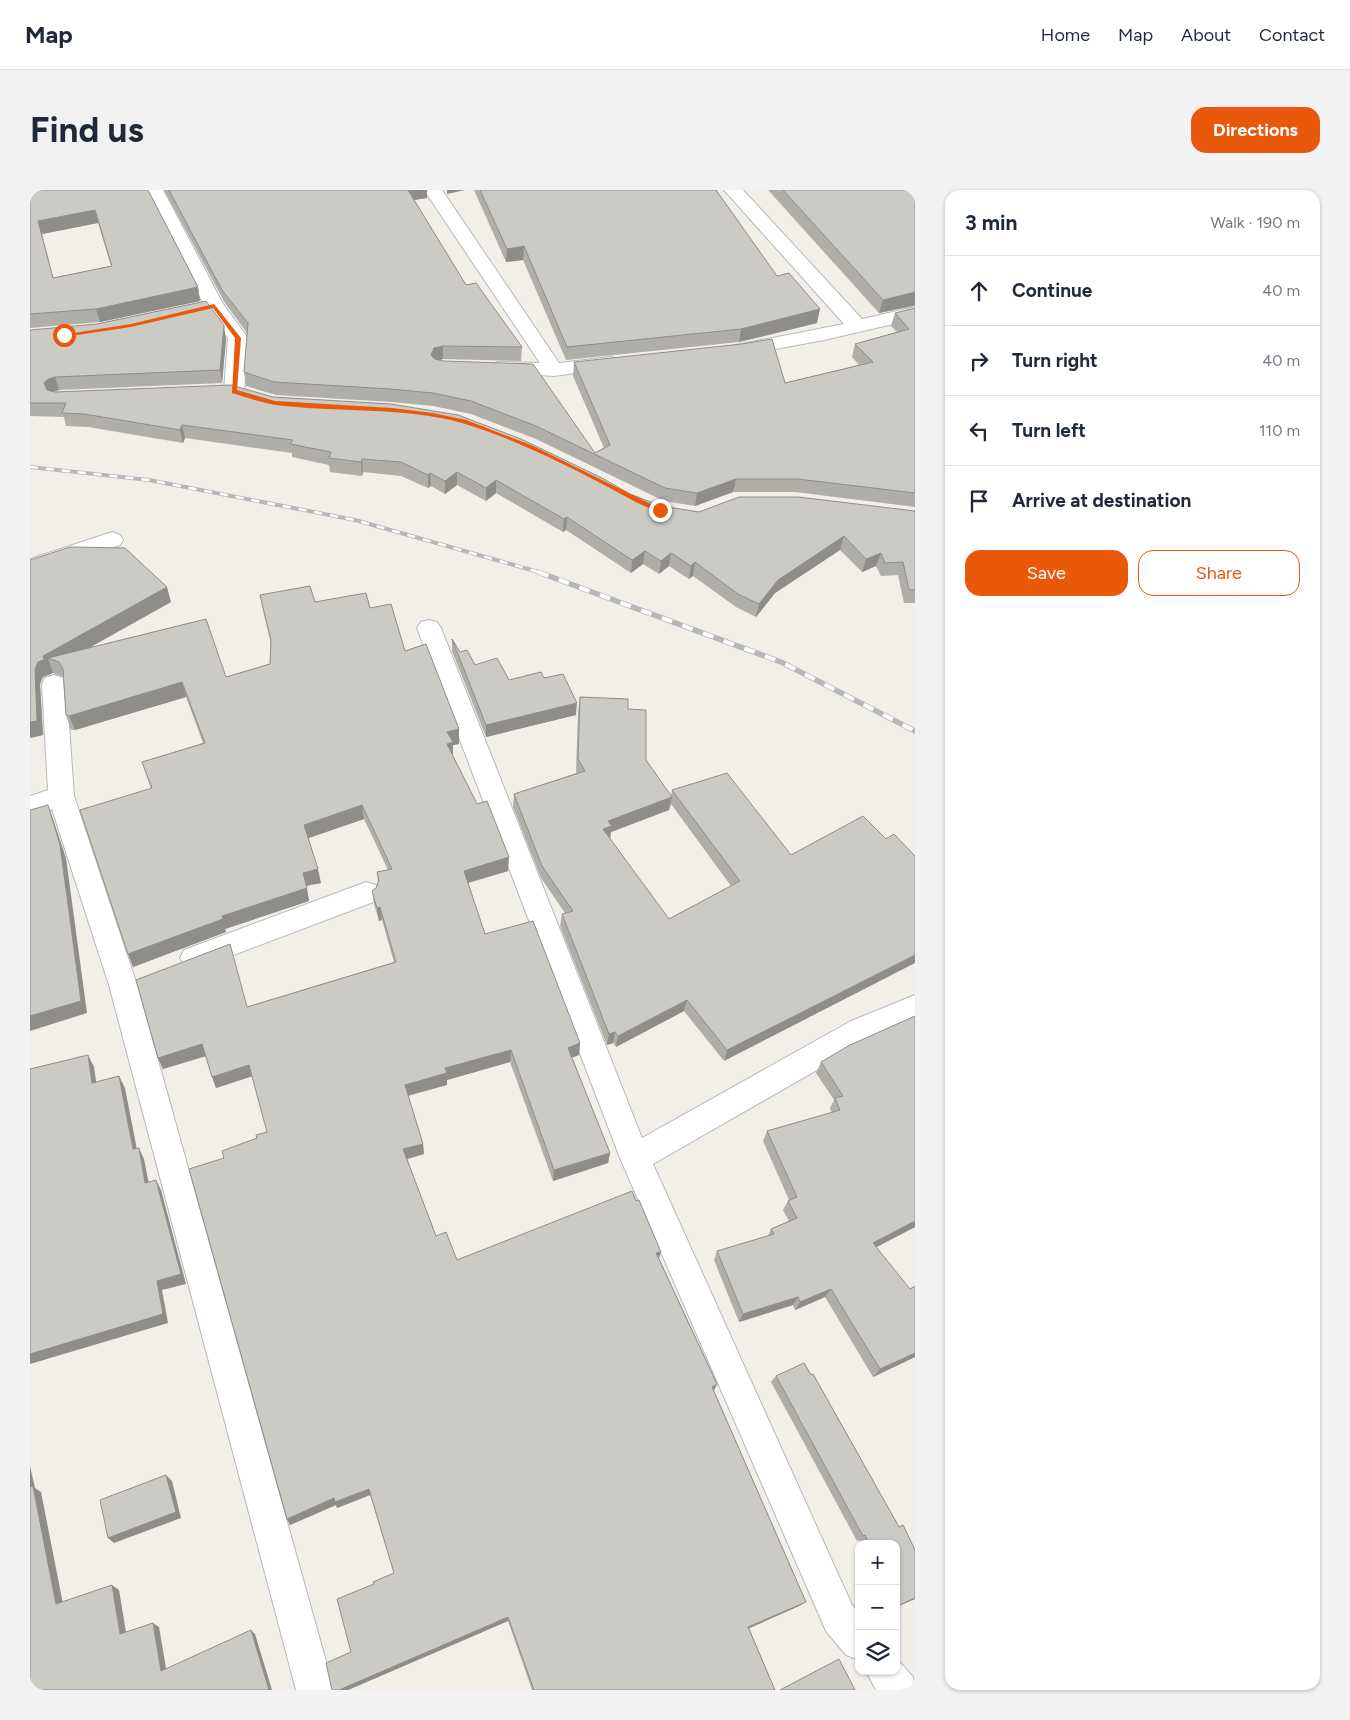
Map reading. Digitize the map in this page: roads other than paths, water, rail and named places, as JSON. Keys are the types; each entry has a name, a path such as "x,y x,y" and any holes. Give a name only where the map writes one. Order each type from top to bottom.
{"street":[{"path":"154,190 205,308 238,338 233,393"},
{"path":"433,190 554,370"},
{"path":"733,190 858,326"},
{"path":"720,352 858,326 915,313"},
{"path":"480,368 554,370 632,361"},
{"path":"30,567 112,540"},
{"path":"429,628 635,1158 838,1618 855,1637"},
{"path":"54,684 60,796 132,982 315,1690"},
{"path":"30,806 60,796"},
{"path":"170,968 366,894"},
{"path":"635,1158 861,1030 915,1006"},
{"path":"887,1675 900,1690"}],"railway":[{"path":"30,467 149,480 355,520 542,573"},
{"path":"538,572 781,662 915,731"}]}
